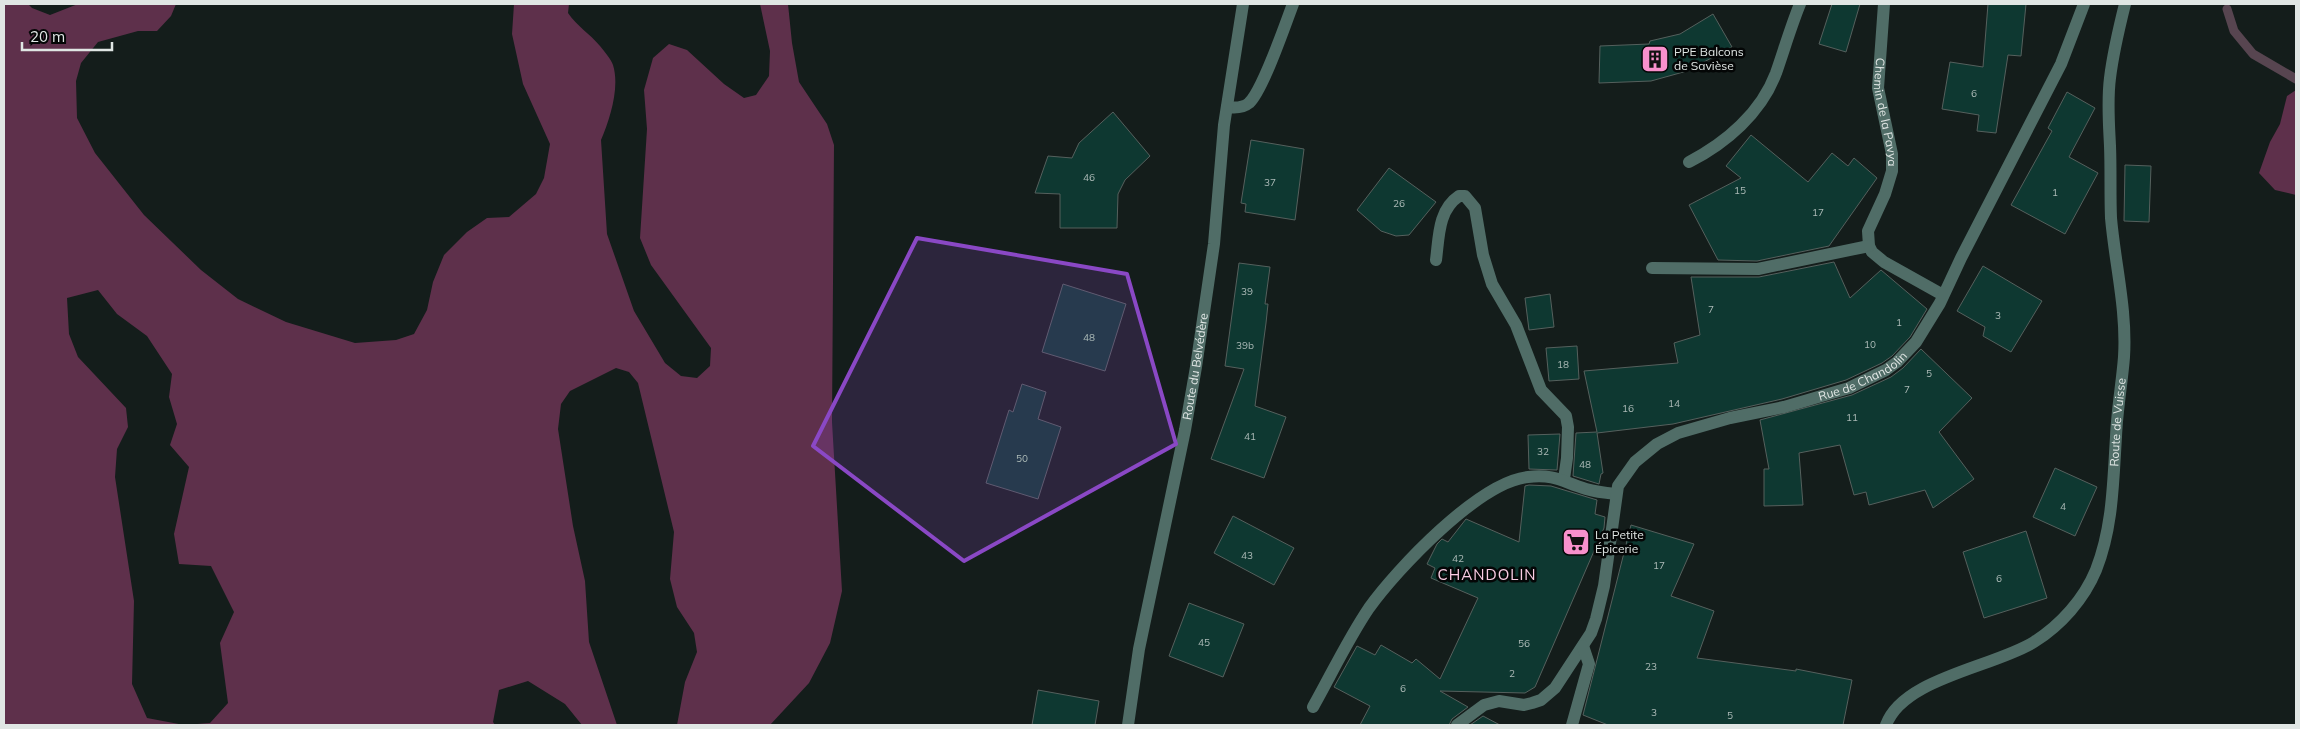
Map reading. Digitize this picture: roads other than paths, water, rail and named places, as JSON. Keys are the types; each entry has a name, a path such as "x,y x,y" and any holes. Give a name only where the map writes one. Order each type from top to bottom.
{"street":[{"name":"Route du Belvédère","path":"1128,725 1139,649 1185,430 1196,367 1213,252 1227,107 1243,4"},
{"path":"1227,107 1241,107 1249,103 1259,89 1293,4"},
{"path":"1689,162 1706,154 1738,129 1761,101 1775,73 1800,4"},
{"name":"Chemin de la Pavya","path":"1869,246 1868,231 1885,194 1892,171 1892,154 1878,88 1884,4"},
{"name":"Rue de Chandolin","path":"1457,725 1477,710 1492,702 1524,704 1541,700 1555,688 1591,633 1599,608 1616,494 1622,477 1635,462 1657,444 1678,433 1815,399 1849,388 1877,376 1897,362 1916,342 1943,295 2061,64 2084,4"},
{"name":"Route de Vuisse","path":"1886,725 1903,701 1924,688 1998,660 2034,643 2059,623 2077,603 2095,572 2107,539 2112,504 2118,401 2124,356 2121,299 2111,218 2109,86 2125,4"},
{"path":"1436,260 1442,218 1446,209 1459,196 1465,196 1475,208 1483,255 1492,284 1516,325 1541,390 1566,416 1568,427 1564,479"},
{"path":"1652,268 1758,269 1869,246 1872,252 1884,262 1943,295"},
{"path":"1312,707 1369,608 1399,571 1459,514 1498,487 1526,477 1564,479 1589,490 1616,494"},
{"path":"1572,725 1589,664 1582,646"}],"waterway":[{"path":"2227,9 2234,31 2253,54 2296,79"}],"place":[{"name":"PPE Balcons de Savièse","path":"1655,59"},
{"name":"La Petite Épicerie","path":"1576,542"}],"district":[{"name":"CHANDOLIN","path":"1487,575"}]}
